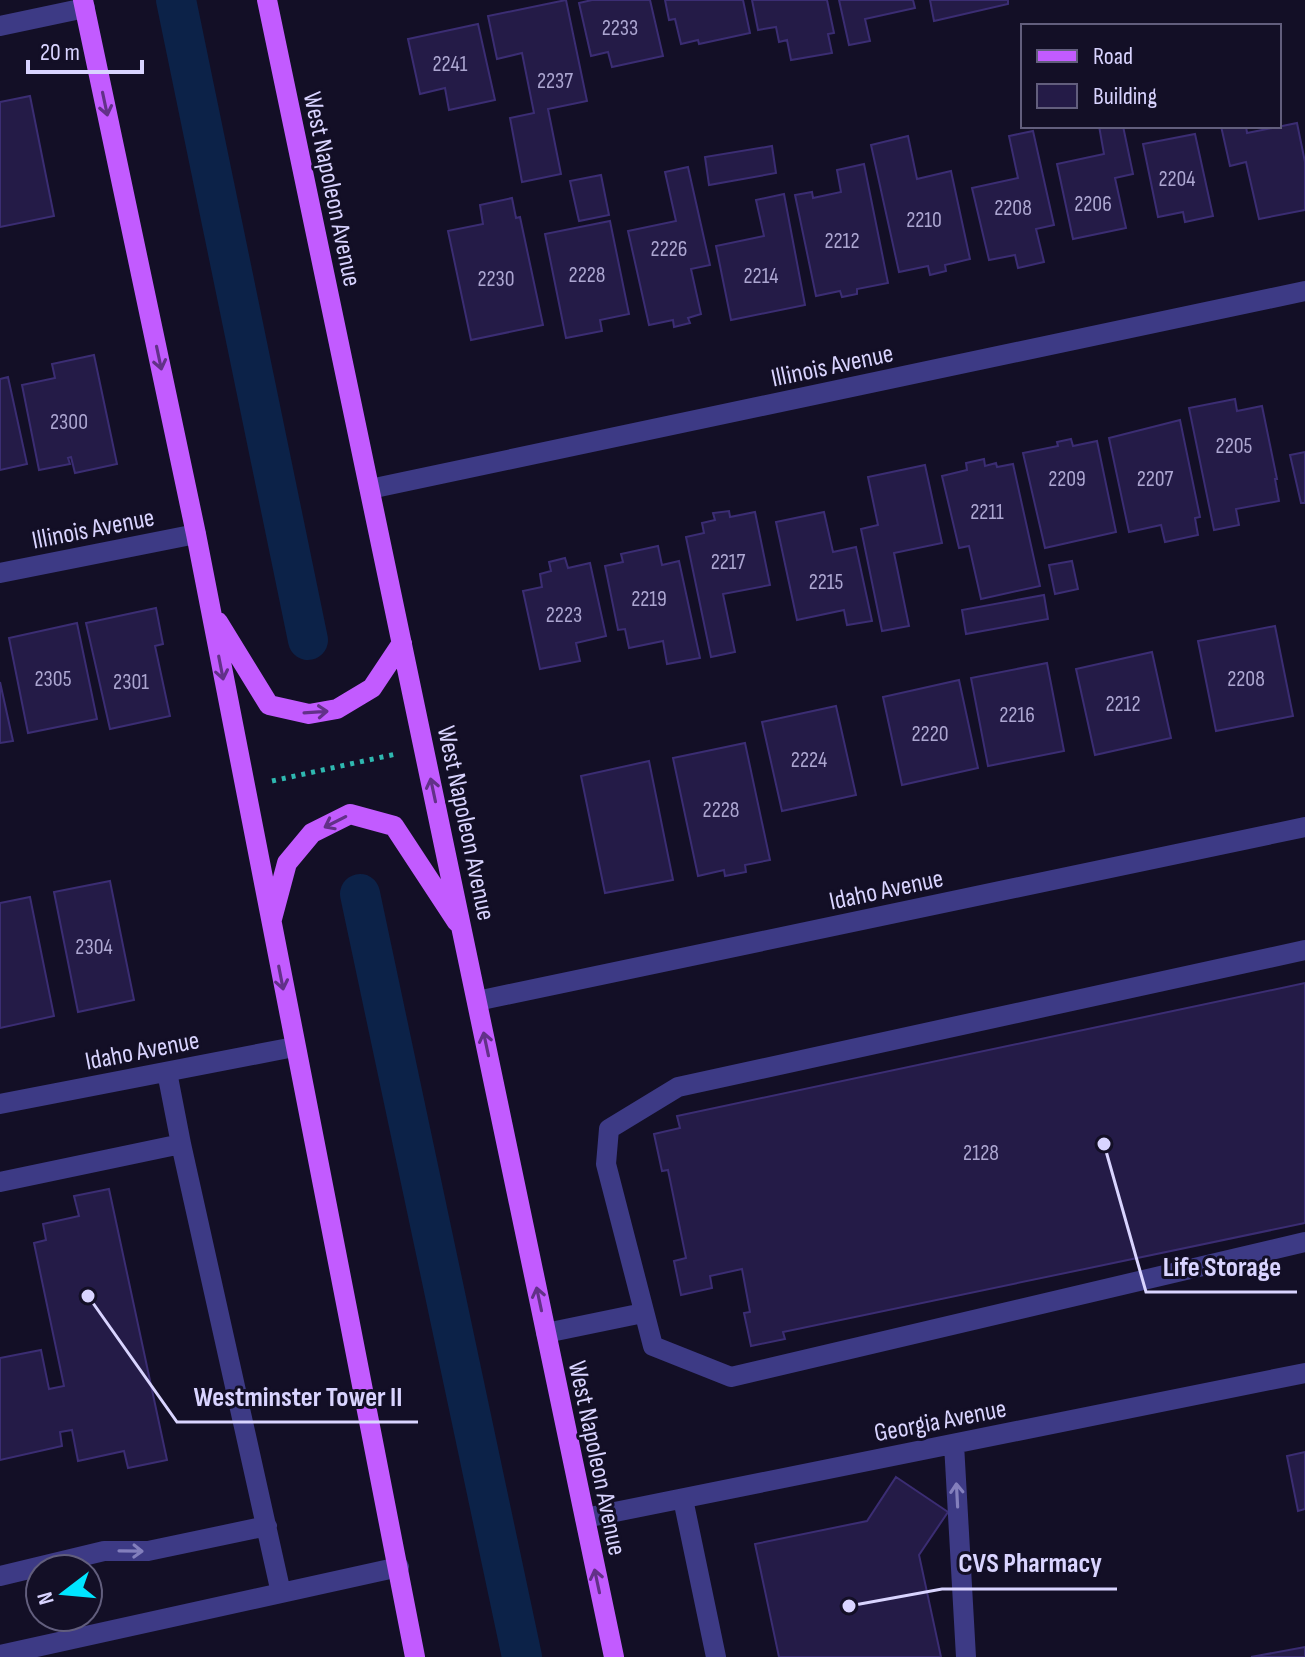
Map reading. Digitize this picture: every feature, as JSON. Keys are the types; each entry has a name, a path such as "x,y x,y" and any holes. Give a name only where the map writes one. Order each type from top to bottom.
{"main road":[{"name":"West Napoleon Avenue","path":"267,0 614,1657"},
{"path":"84,4 196,534 415,1657"},
{"path":"210,608 269,705 309,714 337,709 372,688 402,643"},
{"path":"270,923 287,863 312,833 350,814 394,826 463,932"}],"street":[{"path":"0,26 84,4"},
{"name":"Illinois Avenue","path":"370,489 1305,291"},
{"name":"Illinois Avenue","path":"0,573 196,534"},
{"name":"Idaho Avenue","path":"477,1001 1305,827"},
{"path":"1305,950 678,1087 609,1129 606,1164 653,1346 731,1377 1305,1242"},
{"name":"Idaho Avenue","path":"0,1104 294,1047"},
{"path":"167,1072 281,1593"},
{"path":"0,1182 181,1144"},
{"path":"546,1333 643,1313"},
{"name":"Georgia Avenue","path":"585,1518 1305,1373"},
{"path":"954,1444 966,1657"},
{"path":"683,1499 716,1657"},
{"path":"0,1576 104,1551 148,1551 267,1526"},
{"path":"0,1655 399,1567"}],"path":[{"path":"267,782 397,754"}],"building":[{"path":"566,0 587,101 548,109 561,174 522,182 510,118 534,113 522,53 497,59 488,16"},
{"path":"592,0 650,0 663,56 612,67 608,52 591,56 579,3"},
{"path":"665,0 743,0 750,33 699,44 698,40 681,44 675,19 669,20"},
{"path":"752,0 827,0 834,33 828,34 832,53 791,60 787,40 779,42 776,27 758,30"},
{"path":"839,0 913,0 915,8 865,19 870,41 849,45"},
{"path":"930,0 1008,0 1008,4 934,21"},
{"path":"478,24 495,100 449,110 445,88 420,94 408,39"},
{"path":"30,96 54,216 0,227 0,102"},
{"path":"1297,123 1305,162 1305,210 1259,219 1246,162 1230,166 1221,128 1246,128 1247,133"},
{"path":"1099,128 1123,128 1133,174 1115,178 1126,228 1073,239 1057,164 1104,154"},
{"path":"1033,131 1054,225 1036,229 1044,262 1018,268 1015,255 989,260 972,188 1018,178 1009,136"},
{"path":"1195,134 1213,216 1185,222 1183,212 1158,217 1143,144"},
{"path":"908,136 917,179 951,171 970,259 945,265 946,271 930,275 928,266 899,272 871,145"},
{"path":"772,146 776,173 709,185 705,157"},
{"path":"864,164 888,283 857,289 857,294 842,297 840,291 816,296 795,195 812,192 813,198 841,192 837,170"},
{"path":"688,167 710,265 691,269 701,314 688,318 690,323 674,327 673,320 649,325 628,231 676,221 665,172"},
{"path":"601,175 609,215 579,221 570,181"},
{"path":"784,194 805,305 731,320 716,246 764,236 756,200"},
{"path":"512,198 516,218 520,217 543,325 471,340 448,231 483,224 480,205"},
{"path":"610,221 629,314 600,320 602,331 566,338 545,234"},
{"path":"94,355 117,464 75,473 71,457 68,458 70,464 39,470 22,385 55,378 52,364"},
{"path":"8,377 27,464 0,470 0,379"},
{"path":"1235,399 1237,411 1262,406 1279,501 1236,509 1239,525 1214,530 1189,408"},
{"path":"1180,420 1200,517 1195,518 1198,535 1165,542 1161,525 1129,532 1109,438"},
{"path":"1071,439 1073,446 1097,441 1116,532 1045,548 1023,453 1058,446 1057,442"},
{"path":"1305,452 1305,503 1301,503 1290,455"},
{"path":"984,459 985,466 1013,464 1040,586 981,599 969,546 959,548 942,476 967,470 966,463"},
{"path":"925,465 942,543 894,553 909,626 882,631 861,529 878,525 868,477"},
{"path":"729,511 730,517 755,512 770,585 723,594 735,652 711,657 686,537 704,533 702,523 715,520 713,513"},
{"path":"824,512 833,552 856,547 872,621 847,625 844,610 797,620 776,522"},
{"path":"658,546 662,565 679,561 700,658 667,664 663,641 629,648 625,629 618,630 605,566 623,562 621,554"},
{"path":"565,558 568,568 590,563 606,636 576,643 580,661 540,669 523,591 542,587 540,574 551,571 549,562"},
{"path":"1072,561 1078,589 1055,594 1049,565"},
{"path":"1044,595 1048,619 966,634 962,610"},
{"path":"156,608 163,644 155,646 170,716 110,729 86,623"},
{"path":"77,623 97,719 28,733 9,638"},
{"path":"1275,626 1293,716 1216,731 1198,641"},
{"path":"1152,652 1171,738 1095,755 1076,669"},
{"path":"1047,663 1064,751 988,766 971,678"},
{"path":"959,680 978,768 902,785 883,697"},
{"path":"0,682 13,741 0,743"},
{"path":"836,706 856,795 782,811 762,722"},
{"path":"745,743 770,860 745,865 746,872 725,876 724,870 698,876 673,758"},
{"path":"649,761 673,880 605,893 581,776"},
{"path":"110,881 134,1000 78,1012 54,892"},
{"path":"30,897 54,1016 0,1028 0,903"},
{"path":"1305,983 1305,1223 783,1332 785,1339 751,1346 744,1313 750,1312 742,1269 710,1276 712,1288 681,1295 674,1261 686,1258 668,1170 662,1171 654,1134 680,1128 677,1116"},
{"path":"109,1189 167,1460 128,1468 124,1451 78,1461 72,1430 60,1432 62,1446 0,1460 0,1358 41,1350 49,1389 64,1386 34,1243 46,1240 43,1224 79,1216 74,1196"},
{"path":"1305,1452 1305,1509 1298,1511 1287,1456"},
{"path":"896,1477 948,1512 919,1555 941,1657 779,1657 755,1544 867,1521"},
{"path":"1305,1647 1305,1657 1251,1657"}],"waterway":[{"path":"176,0 308,640"},
{"path":"360,894 522,1657"}],"place":[{"name":"Life Storage","path":"1104,1144"},
{"name":"Westminster Tower II","path":"88,1296"},
{"name":"CVS Pharmacy","path":"849,1606"}]}
